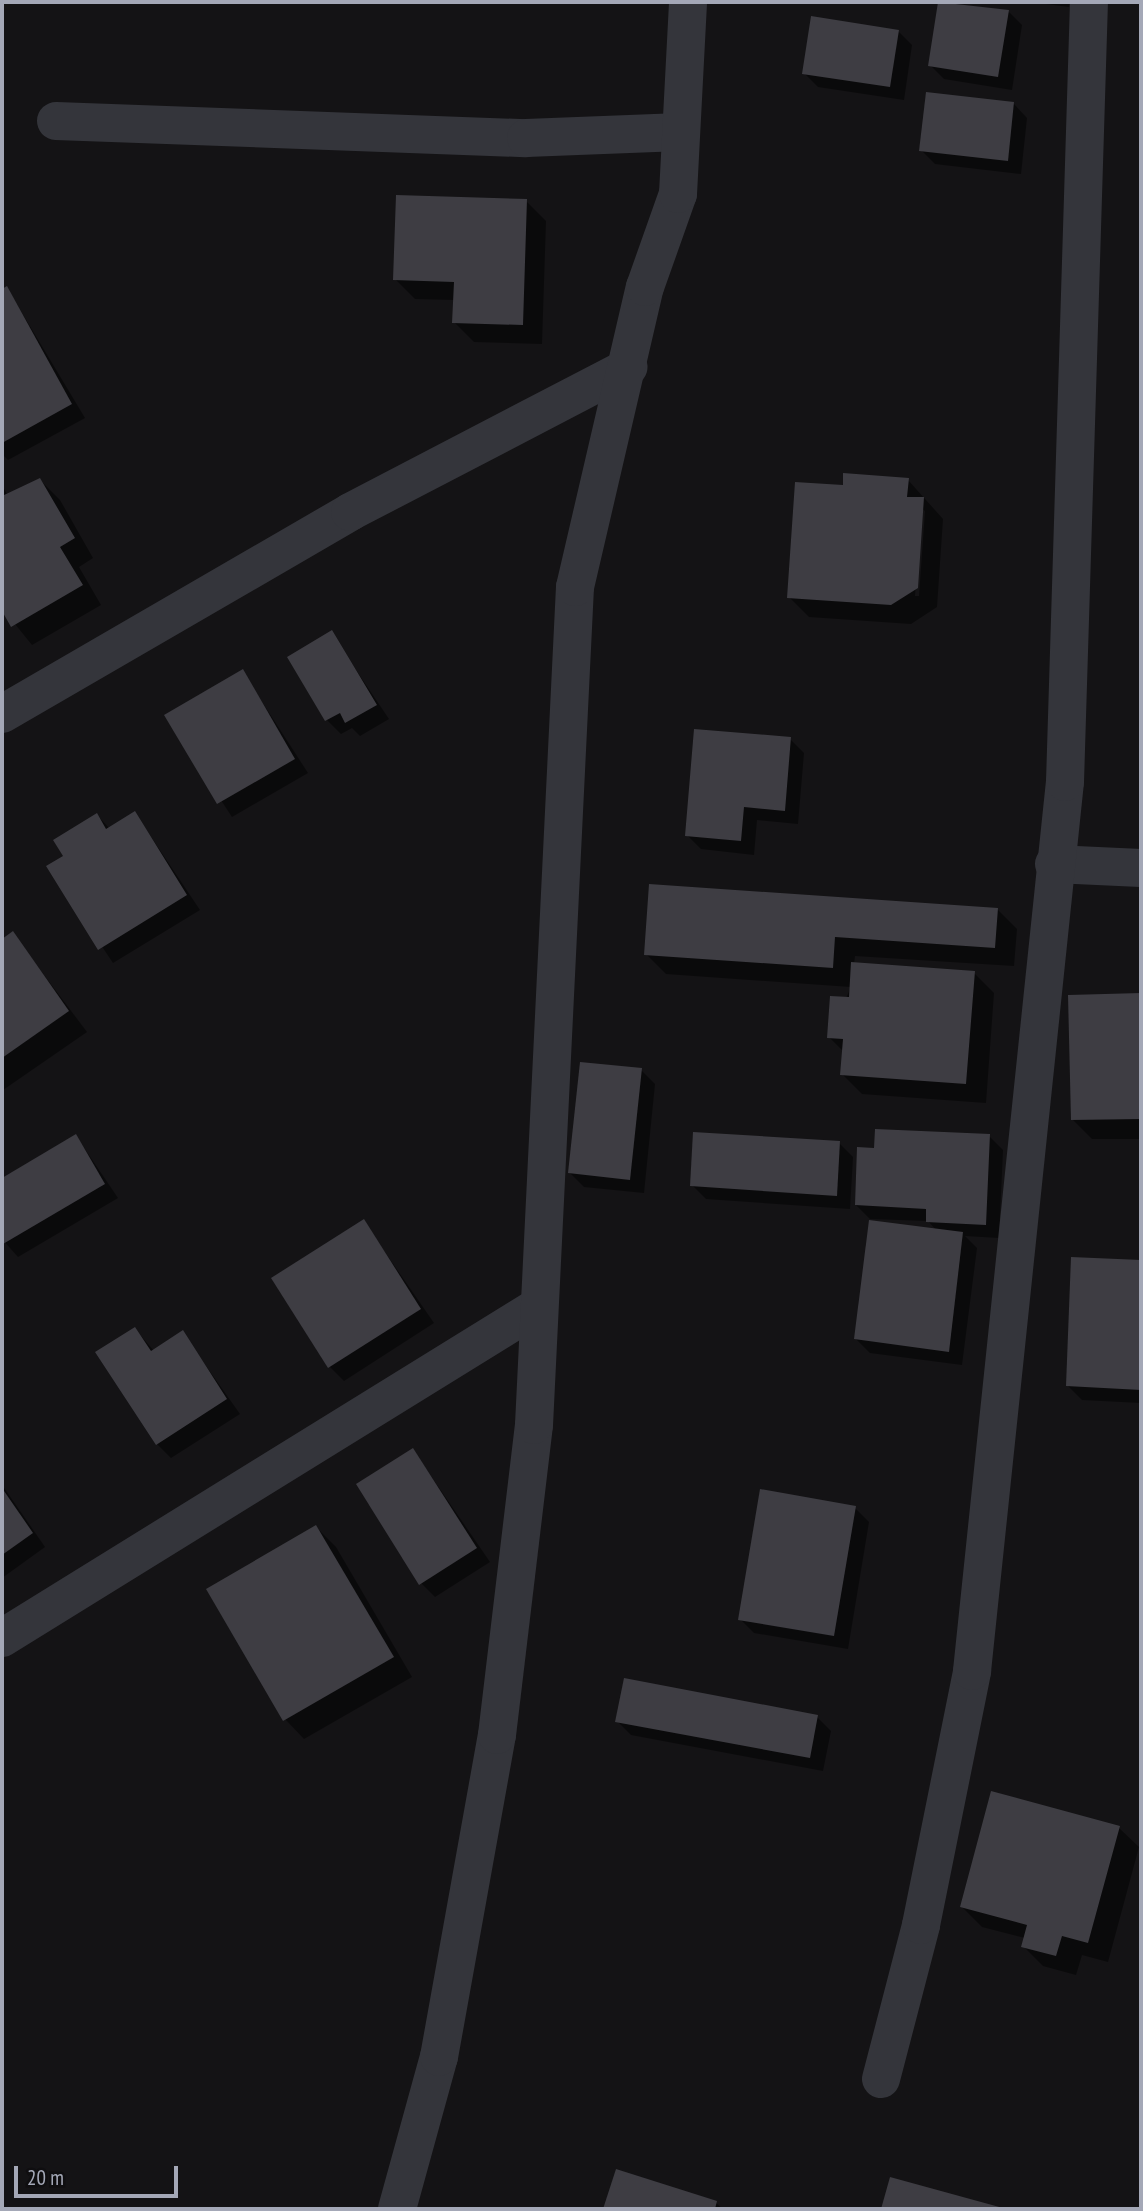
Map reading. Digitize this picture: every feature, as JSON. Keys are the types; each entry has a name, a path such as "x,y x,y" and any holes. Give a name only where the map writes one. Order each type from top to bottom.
{"street":[{"path":"397,2209 439,2057 496,1735 534,1425 575,587 629,367 645,287 678,194 688,2"},
{"path":"881,2079 921,1925 972,1671 1054,864 1065,782 1089,2"},
{"path":"56,121 526,138 681,132"},
{"path":"2,714 350,512 629,367"},
{"path":"1054,864 1141,868"},
{"path":"2,1638 538,1306"}],"building":[{"path":"938,2 1009,10 998,77 928,66"},
{"path":"811,16 899,30 890,87 802,74"},
{"path":"926,92 1014,102 1008,161 919,151"},
{"path":"396,195 527,199 523,325 452,323 454,282 393,280"},
{"path":"7,286 72,404 2,443 2,289"},
{"path":"843,473 909,478 907,497 924,497 918,588 891,605 787,598 795,482 843,485"},
{"path":"40,478 75,538 60,547 83,585 11,627 2,611 2,496"},
{"path":"332,630 377,705 345,723 340,713 325,721 287,657"},
{"path":"243,669 295,759 217,804 164,715"},
{"path":"694,729 791,737 785,811 744,807 741,841 685,836"},
{"path":"135,811 187,895 98,950 46,866 63,856 53,840 97,813 106,829"},
{"path":"649,884 998,908 995,948 835,937 833,968 644,955"},
{"path":"13,931 69,1011 2,1058 2,939"},
{"path":"851,962 975,971 966,1084 840,1075 843,1039 827,1038 830,996 849,997"},
{"path":"1141,993 1141,1119 1071,1120 1068,995"},
{"path":"580,1062 642,1068 630,1180 568,1173"},
{"path":"875,1129 990,1134 986,1225 926,1222 926,1209 855,1205 857,1147 874,1148"},
{"path":"693,1132 840,1141 837,1196 690,1186"},
{"path":"76,1134 105,1184 3,1244 2,1178"},
{"path":"364,1219 421,1309 328,1368 271,1278"},
{"path":"869,1220 963,1232 949,1352 854,1339"},
{"path":"1071,1257 1141,1260 1141,1390 1066,1386"},
{"path":"135,1327 151,1351 183,1330 227,1399 156,1445 95,1352"},
{"path":"413,1448 477,1548 419,1585 356,1484"},
{"path":"2,1488 33,1533 2,1555"},
{"path":"760,1489 856,1506 834,1636 738,1620"},
{"path":"316,1525 394,1657 283,1721 206,1589"},
{"path":"624,1678 818,1715 810,1758 615,1722"},
{"path":"991,1791 1120,1826 1088,1943 1062,1936 1056,1956 1021,1947 1027,1925 960,1907"},
{"path":"616,2169 717,2201 715,2209 603,2209"},
{"path":"890,2177 1003,2208 881,2209"}]}
